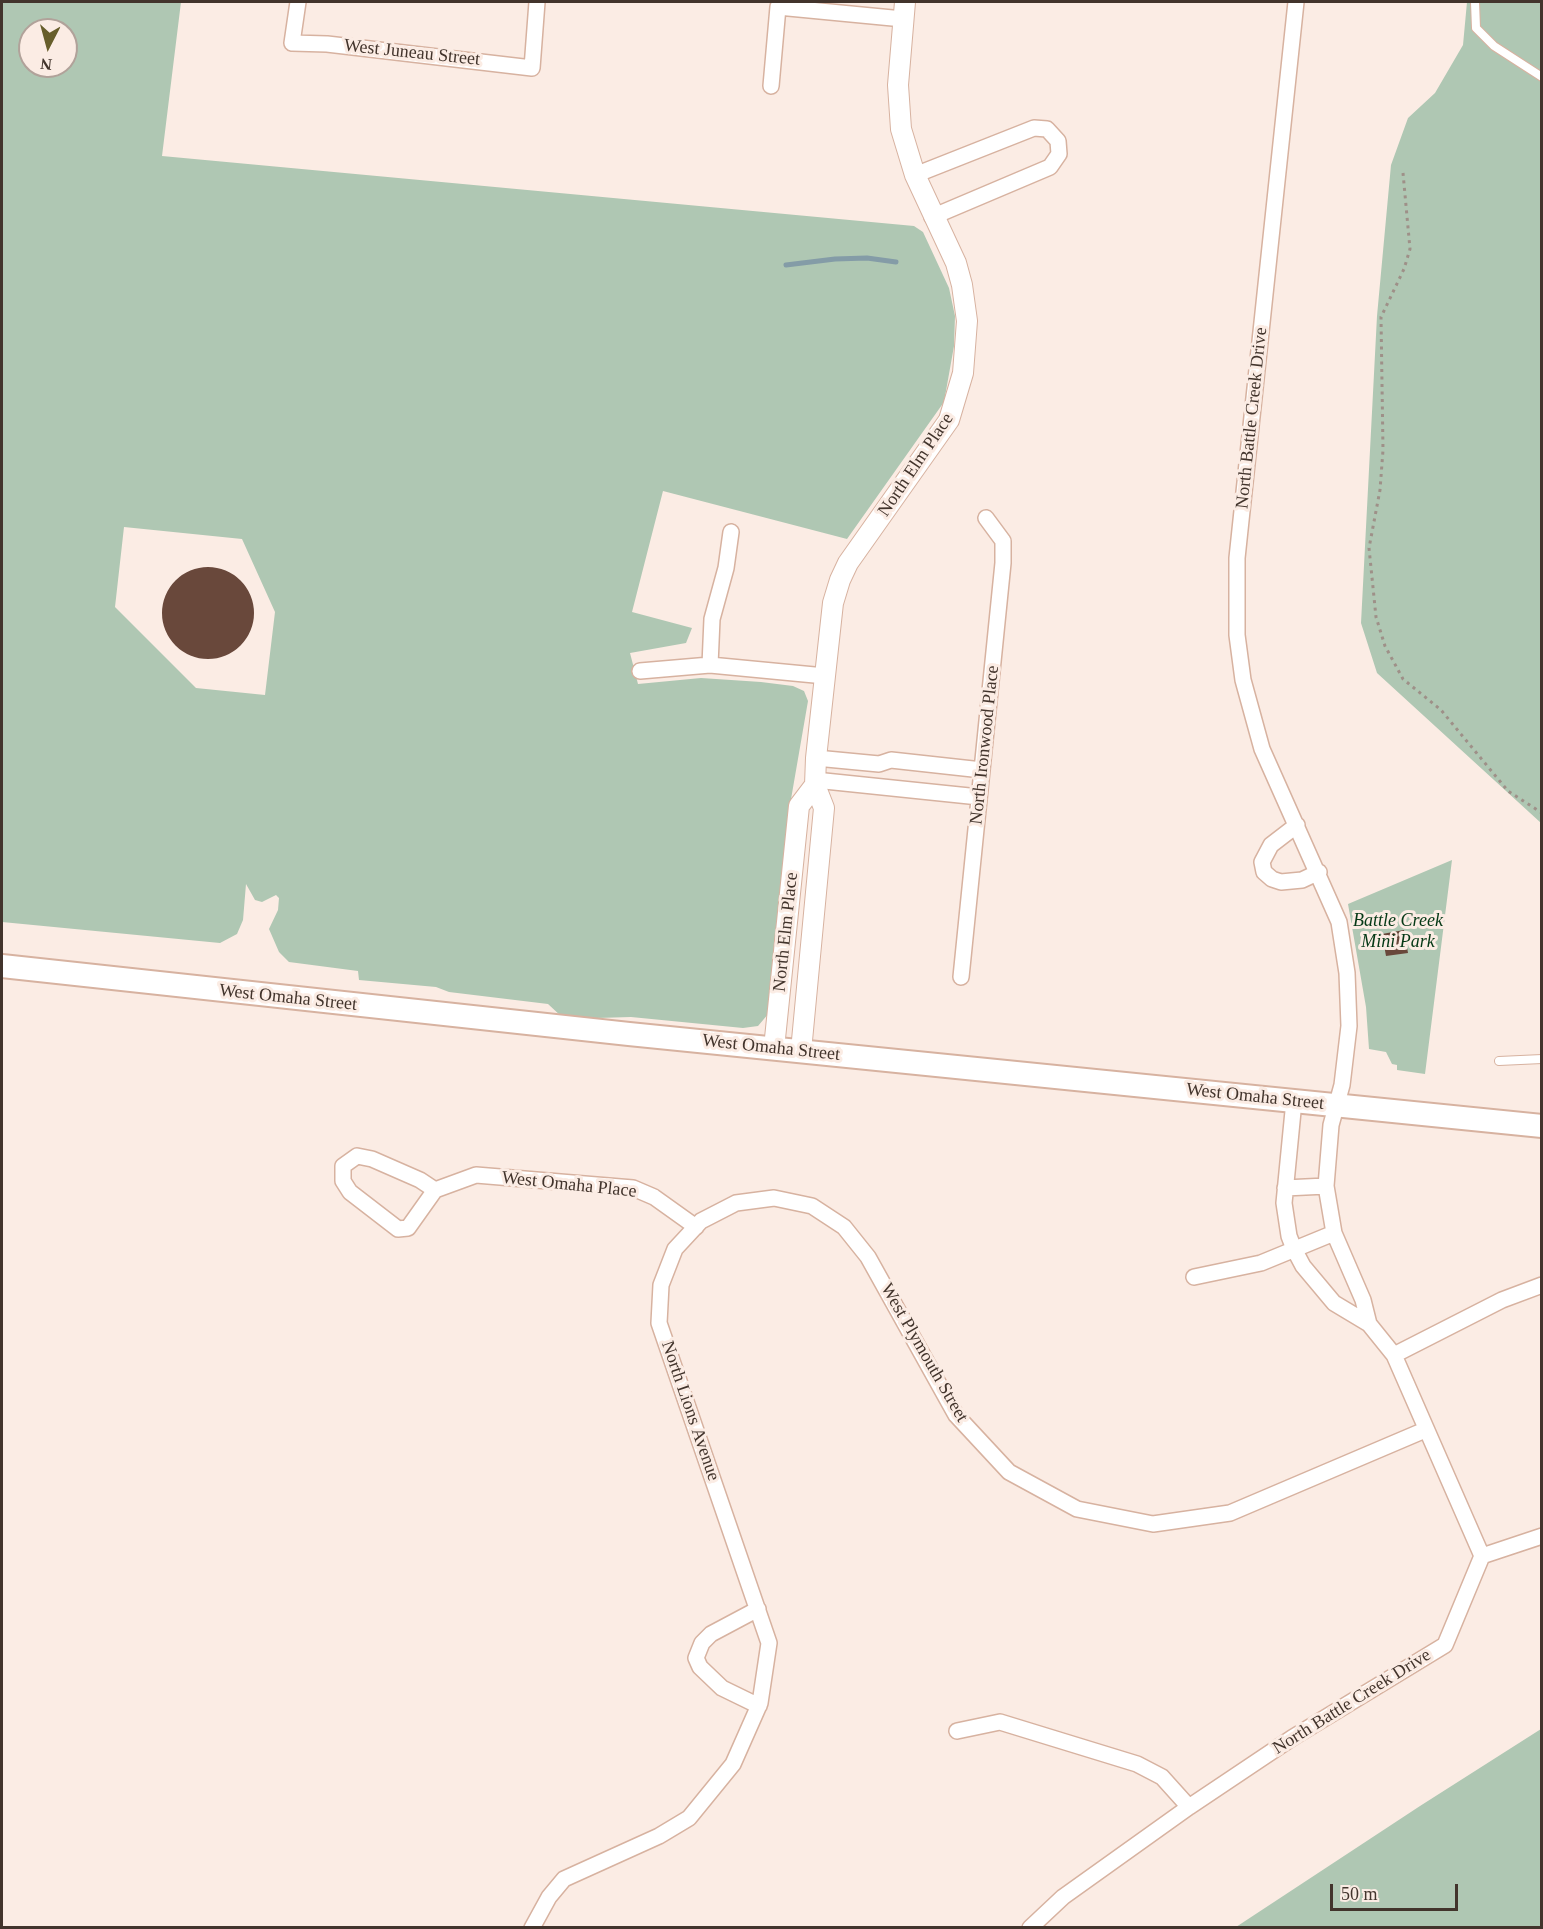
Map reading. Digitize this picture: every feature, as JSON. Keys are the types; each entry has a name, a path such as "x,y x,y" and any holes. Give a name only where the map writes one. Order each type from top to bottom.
{"main road":[{"name":"West Omaha Street","path":"2,966 801,1051 1542,1126"}],"street":[{"name":"West Juneau Street","path":"298,2 292,43 327,44 532,68 537,2"},
{"name":"North Battle Creek Drive","path":"1296,2 1235,588 1239,660 1250,709 1271,771 1319,872 1339,922 1347,973 1350,1026 1342,1085 1331,1125 1326,1186 1334,1233 1346,1267 1363,1300 1368,1324"},
{"path":"771,86 778,8 904,10"},
{"name":"North Elm Place","path":"801,1051 824,808 815,783 816,758 832,612 840,580 861,544 949,420 960,389 966,340 965,302 956,263 932,217 915,175 901,129 898,85 904,10"},
{"path":"915,175 1034,128 1047,129 1058,141 1059,154 1050,167 932,217"},
{"name":"North Ironwood Place","path":"961,977 1003,563 1003,541 986,518"},
{"path":"710,665 712,619 726,568 731,532"},
{"path":"640,671 710,665 825,676"},
{"path":"816,758 879,764 891,760 982,770"},
{"path":"815,783 980,797"},
{"name":"North Elm Place","path":"774,1048 799,806 815,783"},
{"path":"1297,825 1271,845 1262,862 1264,872 1272,879 1281,882 1302,880 1319,872"},
{"name":"North Battle Creek Drive","path":"1030,1928 1063,1897 1189,1808 1292,1738 1445,1645 1482,1556 1425,1430 1395,1355 1368,1324 1334,1303 1303,1266 1294,1249 1286,1218 1285,1188 1294,1101"},
{"path":"357,1156 372,1159 420,1180 435,1190 408,1228 398,1229 350,1192 343,1181 343,1166 357,1156"},
{"name":"West Omaha Place","path":"435,1190 476,1175 633,1188 654,1197 699,1224"},
{"path":"1285,1188 1326,1186"},
{"name":"West Plymouth Street","path":"699,1224 735,1203 774,1198 812,1206 844,1227 868,1257 956,1415 1009,1472 1077,1509 1153,1524 1230,1513 1425,1430"},
{"name":"North Lions Avenue","path":"532,1928 549,1898 564,1879 658,1836 689,1818 733,1764 759,1706 769,1643 659,1323 661,1285 675,1249 699,1224"},
{"path":"1194,1277 1253,1266 1334,1233"},
{"path":"1395,1355 1502,1300 1542,1285"},
{"path":"1482,1556 1542,1536"},
{"path":"758,1609 711,1634 702,1643 696,1658 700,1667 722,1688 759,1706"},
{"path":"957,1731 999,1722 1137,1764 1162,1777 1189,1808"}],"lane":[{"path":"1474,2 1476,28 1494,46 1542,77"},
{"path":"1499,1061 1542,1059"}],"path":[{"path":"1403,173 1410,249 1404,269 1381,318 1383,450 1380,490 1369,548 1376,617 1385,646 1403,679 1441,710 1508,791 1542,813"}],"green space":[{"path":"2,2 181,2 162,156 914,226 923,232 949,288 955,316 954,346 944,402 847,539 663,491 632,612 692,628 686,643 630,653 638,684 701,678 761,682 793,686 804,691 808,701 790,805 769,1013 758,1026 743,1028 631,1017 597,1018 592,1022 562,1017 548,1004 449,992 436,987 359,980 358,971 289,962 279,952 269,929 278,910 279,898 276,895 262,902 255,900 246,884 243,920 237,934 220,943 2,922","holes":["124,527 242,539 275,612 265,695 196,688 115,607"]},
{"path":"1467,2 1541,2 1541,823 1377,673 1361,623 1377,316 1391,165 1408,118 1435,93 1463,45"},
{"name":"Battle Creek Mini Park","path":"1452,860 1425,1074 1397,1070 1397,1065 1392,1064 1386,1052 1369,1049 1366,1007 1348,904"},
{"path":"1541,1729 1541,1927 1236,1927 1420,1806"}],"building":[{"path":"208,567 226,570 241,580 251,595 254,613 251,631 241,646 226,656 208,659 190,656 175,646 165,631 162,613 165,595 175,580 190,570"},
{"path":"1404,930 1408,953 1386,956 1382,934"}],"waterway":[{"path":"786,265 867,258 896,262"}]}
